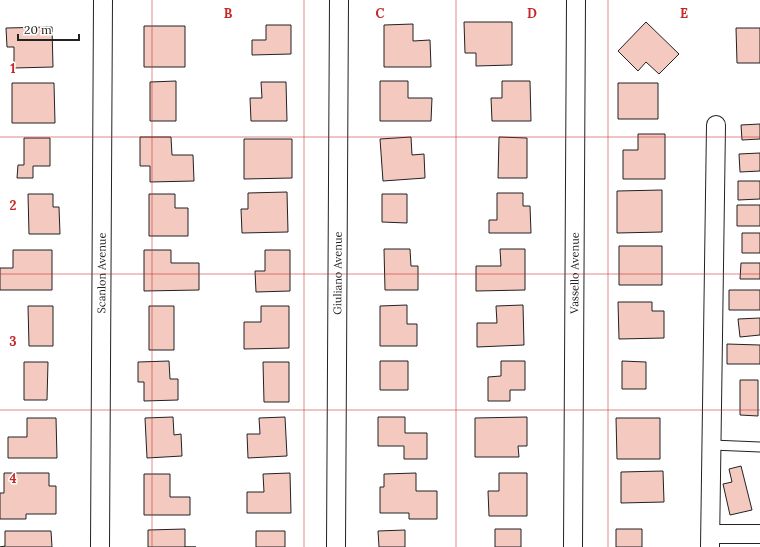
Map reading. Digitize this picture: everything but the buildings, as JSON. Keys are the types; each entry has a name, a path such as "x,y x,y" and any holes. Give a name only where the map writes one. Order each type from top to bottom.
{"street":[{"name":"Scanlon Avenue","path":"100,547 103,0"},
{"name":"Giuliano Avenue","path":"336,547 339,0"},
{"name":"Vassello Avenue","path":"573,547 576,0"},
{"path":"716,126 710,540 760,534"}],"lane":[{"path":"712,445 760,447"}]}
